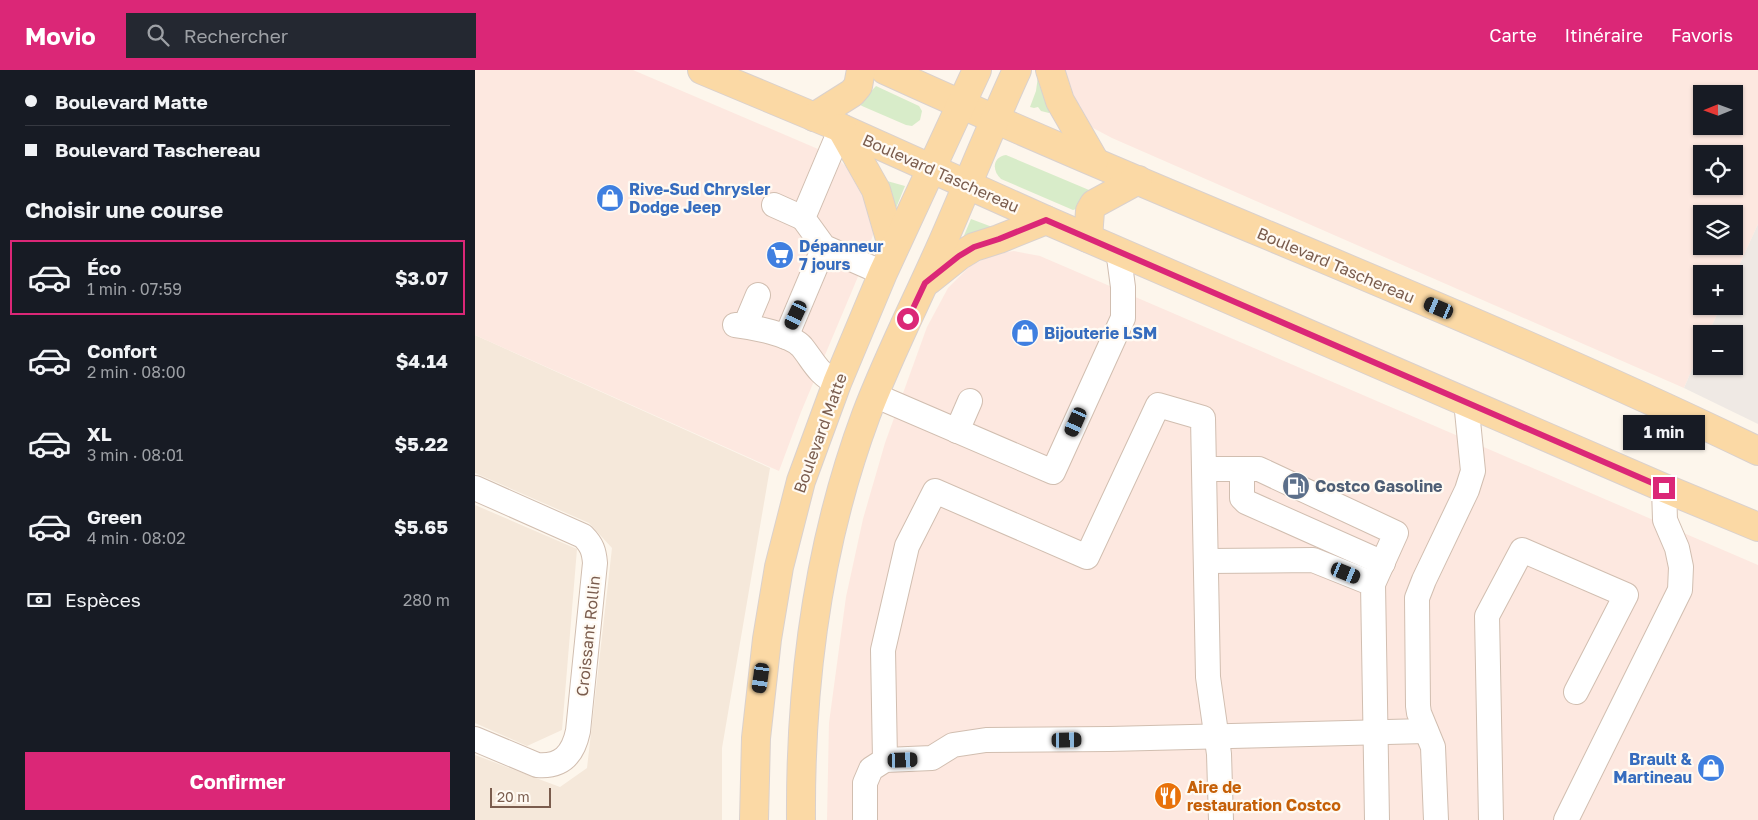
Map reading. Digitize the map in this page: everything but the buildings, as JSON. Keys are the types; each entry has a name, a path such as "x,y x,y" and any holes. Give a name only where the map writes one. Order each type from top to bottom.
{"main road":[{"name":"Boulevard Taschereau","path":"702,70 841,128 1046,220 1758,527"},
{"path":"814,117 855,90 858,86 861,70"},
{"name":"Boulevard Taschereau","path":"885,70 1610,382 1758,451"},
{"name":"Boulevard Matte","path":"754,820 757,714 767,639 777,575 801,481 837,383 888,261 977,70"},
{"path":"801,820 801,762 804,707 816,604 841,495 874,395 925,283 1017,70"},
{"path":"1050,70 1060,101 1093,160"},
{"path":"841,128 876,190 888,261"},
{"path":"1088,238 1090,211 1094,204 1139,180"},
{"path":"925,283 959,256 974,247 1046,220"}],"street":[{"path":"803,218 841,128"},
{"path":"774,205 803,218 824,247 888,261"},
{"path":"786,338 824,247"},
{"path":"874,395 1053,472 1123,318 1123,287 1118,250"},
{"path":"758,296 740,326 775,332 800,345 823,375 837,383"},
{"path":"957,431 970,401"},
{"path":"1436,820 1435,755 1418,706 1417,598 1467,490 1473,471 1466,401"},
{"path":"885,760 883,650 907,546 935,491 1087,557 1158,404 1203,418 1209,677 1218,736 1221,820"},
{"path":"1205,469 1259,469 1396,533 1378,574 1375,732 1377,820"},
{"path":"1242,469 1243,498 1246,502 1378,574"},
{"name":"Croissant Rollin","path":"475,488 583,536 590,543 594,552 595,563 578,731 570,752 560,762 545,765 537,764 475,739"},
{"path":"1566,820 1597,760 1619,710 1677,598 1682,578 1679,558 1665,520 1664,488"},
{"path":"1491,820 1487,616 1522,550 1626,595 1575,692"},
{"path":"1207,562 1313,560 1378,574"},
{"path":"865,820 865,782 871,769 885,760 932,758 953,745 986,740 1109,740 1426,731"}],"shaded area":[{"path":"475,70 633,70 818,149 840,161 862,184 874,225 873,235 779,471 475,335"},
{"path":"1059,70 1758,70 1758,224 1739,265 1693,265 1693,315 1717,315 1712,325 1693,325 1693,367 1684,388 1112,138 1093,128 1076,110"},
{"path":"1758,224 1758,424 1684,388 1693,367 1693,375 1743,375 1743,325 1712,325 1717,315 1743,315 1743,265 1739,265"},
{"path":"1014,251 1040,256 1758,565 1758,820 827,820 829,723 846,597 863,519 885,443 927,327 948,288 970,266 994,254"},
{"path":"475,335 770,468 722,748 722,820 475,820 475,755 560,787 587,768 612,548 589,523 475,473"},
{"path":"475,505 577,549 562,730 527,746 475,723"}],"green space":[{"path":"1038,76 1054,109 1049,113 1041,111 1038,107 1030,107 1036,91"},
{"path":"876,86 919,106 922,111 920,120 912,126 906,125 859,104"},
{"path":"1006,155 1089,190 1089,195 1073,210 1001,179 996,172 995,165 998,158"},
{"path":"887,181 905,186 894,213"},
{"path":"971,219 995,228 960,245"}],"place":[{"name":"Rive-Sud Chrysler Dodge Jeep","path":"610,198"},
{"name":"Dépanneur 7 jours","path":"780,255"},
{"name":"Bijouterie LSM","path":"1025,333"},
{"name":"Costco Gasoline","path":"1296,486"},
{"name":"Brault & Martineau","path":"1711,768"},
{"name":"Aire de restauration Costco","path":"1168,796"}],"route":[{"path":"908,319 925,283 959,256 974,247 1046,220 1664,488"}]}
